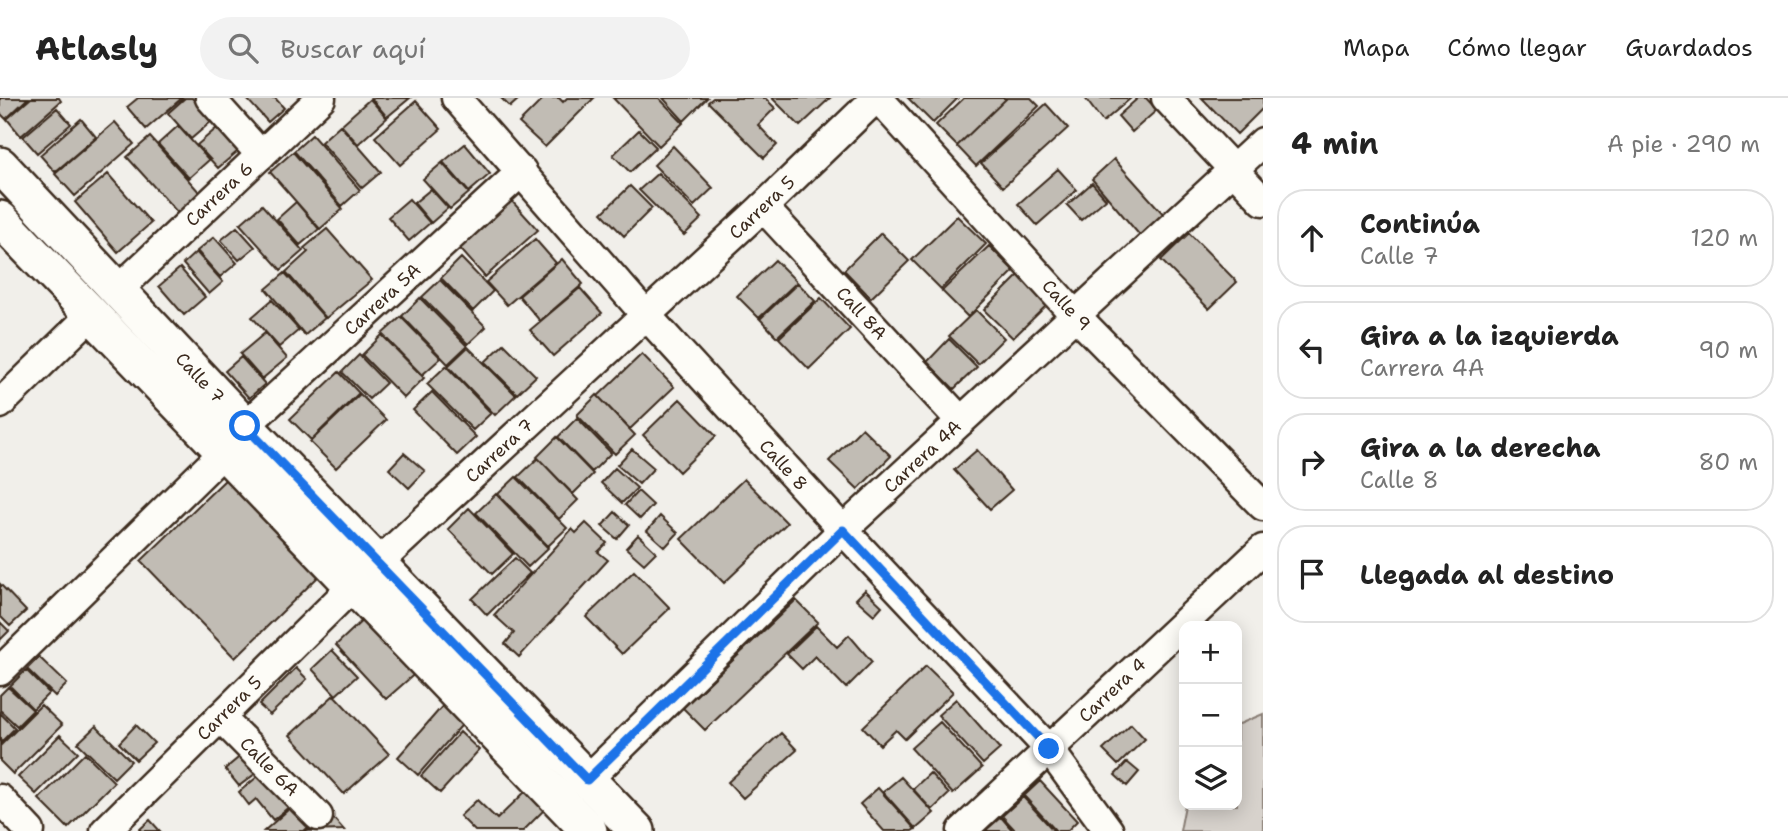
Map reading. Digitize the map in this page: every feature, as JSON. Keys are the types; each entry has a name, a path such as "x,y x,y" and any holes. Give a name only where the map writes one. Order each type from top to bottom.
{"main road":[{"name":"Calle 7","path":"0,165 120,289 245,426 366,575 589,831"},
{"name":"Calle 7","path":"0,219 223,453 366,575 587,780 637,831"}],"street":[{"path":"209,98 261,155"},
{"name":"Carrera 6","path":"120,289 321,98"},
{"name":"Calle 8","path":"456,98 645,314 1049,749 1109,831"},
{"name":"Carrera 5","path":"645,314 877,98"},
{"name":"Calle 9","path":"877,98 1075,315 1263,506"},
{"path":"1166,98 1263,201"},
{"name":"Carrera 4A","path":"587,780 843,530 1263,142"},
{"name":"Carrera 5A","path":"245,426 522,171"},
{"name":"Call 8A","path":"763,207 961,421"},
{"name":"Carrera 7","path":"366,575 645,314"},
{"path":"0,404 91,315"},
{"path":"0,671 223,453"},
{"name":"Carrera 4","path":"962,831 1263,549"},
{"name":"Carrera 5","path":"105,831 366,575"},
{"name":"Calle 6A","path":"220,717 318,816"},
{"path":"0,799 30,831"}],"shaded area":[{"path":"1263,714 1263,831 1180,831 1184,810 1242,810 1242,723"}],"building":[{"path":"0,98 28,98 6,119 0,113"},
{"path":"31,98 59,98 61,101 21,136 7,119"},
{"path":"138,98 182,98 146,129 127,107"},
{"path":"185,98 192,98 212,121 191,139 168,113"},
{"path":"246,98 275,98 284,108 268,122"},
{"path":"371,98 410,98 387,117"},
{"path":"501,98 520,98 510,107"},
{"path":"544,98 559,98 563,102 567,98 594,98 545,147 519,123"},
{"path":"613,98 659,98 683,123 659,146"},
{"path":"663,98 707,98 684,121"},
{"path":"713,98 765,98 775,108 758,125 777,145 764,158 708,102"},
{"path":"772,98 830,98 800,126"},
{"path":"908,98 958,98 933,123"},
{"path":"964,98 1007,98 957,146 936,125"},
{"path":"1007,98 1031,98 1039,106 976,166 957,146"},
{"path":"1085,98 1131,98 1103,122"},
{"path":"1138,98 1146,98 1157,110 1132,132 1118,116"},
{"path":"1202,98 1263,98 1263,108 1237,134"},
{"path":"370,99 387,118 358,144 341,125"},
{"path":"416,101 441,129 400,165 375,137"},
{"path":"1046,104 1068,128 1003,187 981,163"},
{"path":"57,108 71,124 37,153 23,137"},
{"path":"81,119 96,137 55,172 40,155"},
{"path":"115,122 134,144 75,196 55,174"},
{"path":"224,122 244,146 218,168 197,145"},
{"path":"340,125 381,172 362,188 321,142"},
{"path":"178,126 209,160 189,178 158,144"},
{"path":"639,130 656,147 630,172 613,155"},
{"path":"312,135 360,190 342,206 294,151"},
{"path":"150,137 200,193 178,213 127,157"},
{"path":"465,144 490,174 469,192 443,162"},
{"path":"673,146 713,188 694,206 654,165"},
{"path":"293,152 343,209 320,229 270,172"},
{"path":"1114,159 1166,217 1142,238 1092,179"},
{"path":"442,163 469,193 450,209 423,179"},
{"path":"1058,169 1077,190 1037,225 1018,204"},
{"path":"658,173 702,218 684,235 639,190"},
{"path":"108,174 151,223 118,252 75,202"},
{"path":"1092,183 1106,199 1081,220 1067,205"},
{"path":"630,186 652,208 624,236 602,213"},
{"path":"431,189 448,208 431,223 414,203"},
{"path":"409,199 430,223 409,241 388,217"},
{"path":"510,199 538,230 485,277 457,245"},
{"path":"296,202 319,229 300,245 277,219"},
{"path":"262,205 303,251 281,270 240,224"},
{"path":"957,216 986,244 941,289 912,260"},
{"path":"237,227 255,247 239,260 221,240"},
{"path":"327,229 372,280 326,318 286,272 308,252 304,248"},
{"path":"881,233 909,261 871,298 844,270"},
{"path":"1189,233 1237,282 1209,309 1161,260"},
{"path":"214,237 237,263 220,277 197,251"},
{"path":"535,239 556,263 507,305 486,282"},
{"path":"989,246 1014,271 968,317 942,291"},
{"path":"196,252 223,282 209,294 183,264"},
{"path":"461,258 493,291 473,311 441,278"},
{"path":"562,259 583,284 540,321 519,296"},
{"path":"775,260 797,282 759,318 737,296"},
{"path":"180,268 205,297 184,315 159,286"},
{"path":"1023,271 1052,300 1013,338 984,310"},
{"path":"285,273 325,318 305,335 266,289"},
{"path":"440,280 486,327 468,344 422,297"},
{"path":"798,283 815,301 777,337 760,319"},
{"path":"580,288 602,313 553,356 530,330"},
{"path":"420,298 467,346 448,364 402,316"},
{"path":"821,298 850,329 809,369 779,338"},
{"path":"272,300 299,330 279,347 252,317"},
{"path":"976,310 1004,338 978,364 949,336"},
{"path":"401,317 441,358 422,375 382,334"},
{"path":"265,333 287,358 262,379 240,354"},
{"path":"382,335 424,378 404,398 362,355"},
{"path":"949,339 977,367 954,389 927,362"},
{"path":"504,344 536,376 517,394 485,362"},
{"path":"468,347 516,395 495,415 448,366"},
{"path":"642,354 674,387 630,429 598,396"},
{"path":"359,355 386,383 369,399 342,372"},
{"path":"241,357 265,384 249,398 225,371"},
{"path":"446,366 491,413 473,430 427,384"},
{"path":"339,372 359,393 311,440 290,419"},
{"path":"432,392 476,437 457,455 413,410"},
{"path":"360,394 386,420 336,468 310,442"},
{"path":"597,395 635,435 615,454 577,415"},
{"path":"680,399 716,436 679,472 643,435"},
{"path":"577,418 611,453 592,472 558,437"},
{"path":"862,428 891,456 858,489 829,461"},
{"path":"557,437 593,474 573,494 537,457"},
{"path":"632,449 654,468 639,484 617,465"},
{"path":"977,450 1012,490 990,509 954,470"},
{"path":"404,453 425,471 409,488 389,469"},
{"path":"538,458 578,500 559,519 518,477"},
{"path":"615,468 637,488 622,503 601,483"},
{"path":"516,477 567,528 548,546 498,494"},
{"path":"226,479 321,574 235,658 141,561"},
{"path":"744,479 787,523 724,583 681,539"},
{"path":"638,491 653,505 640,519 625,505"},
{"path":"496,494 548,548 528,567 476,513"},
{"path":"469,508 513,554 492,574 448,529"},
{"path":"615,512 629,525 617,539 602,526"},
{"path":"660,516 678,533 665,547 647,531"},
{"path":"586,523 607,543 598,552 608,560 519,657 505,644 514,633 494,615 572,529 576,533"},
{"path":"638,535 656,552 644,564 626,548"},
{"path":"515,558 530,573 487,615 472,599"},
{"path":"634,571 670,608 622,654 586,617"},
{"path":"0,584 26,611 10,626 0,616"},
{"path":"865,590 882,606 874,615 856,599"},
{"path":"796,600 818,622 705,730 683,708"},
{"path":"367,616 418,671 386,699 336,645"},
{"path":"0,622 9,631 0,640"},
{"path":"816,626 837,647 849,635 872,662 846,688 815,656 802,669 787,654"},
{"path":"332,650 357,676 336,695 312,669"},
{"path":"39,657 67,684 55,696 27,669"},
{"path":"926,666 953,692 905,739 896,730 880,745 863,727"},
{"path":"296,668 307,679 270,715 259,705"},
{"path":"26,670 49,693 33,709 10,686"},
{"path":"8,687 33,710 17,726 0,710 0,695"},
{"path":"334,695 389,754 344,794 290,735"},
{"path":"956,699 1000,749 983,764 938,715"},
{"path":"446,702 467,719 418,775 398,757"},
{"path":"41,705 62,725 13,774 0,761 0,746"},
{"path":"0,713 15,728 0,743"},
{"path":"940,722 982,768 953,794 911,748"},
{"path":"1131,724 1145,739 1118,765 1103,750"},
{"path":"136,725 154,743 136,760 119,743"},
{"path":"96,726 131,761 114,778 78,743"},
{"path":"460,732 479,750 440,793 421,776"},
{"path":"781,733 797,750 743,798 728,782"},
{"path":"60,735 78,752 36,794 18,777"},
{"path":"249,749 264,767 239,786 225,769"},
{"path":"85,753 114,782 68,828 39,799"},
{"path":"1127,762 1139,772 1127,786 1115,775"},
{"path":"268,768 296,801 273,820 256,799 249,805 239,792"},
{"path":"930,773 949,794 932,810 913,789"},
{"path":"901,777 934,813 916,829 883,792"},
{"path":"1040,781 1077,821 1067,831 1056,831 1024,796"},
{"path":"531,786 549,805 523,831 475,831 460,816 477,800 497,819"},
{"path":"878,788 915,829 884,831 860,804"},
{"path":"1023,797 1054,831 1016,831 1002,816"},
{"path":"297,802 314,822 304,831 264,831"},
{"path":"328,812 344,830 306,831"},
{"path":"1001,817 1013,831 985,831"},
{"path":"150,820 160,831 138,831"}],"route":[{"path":"245,426 587,780 843,530 1049,749"}]}
